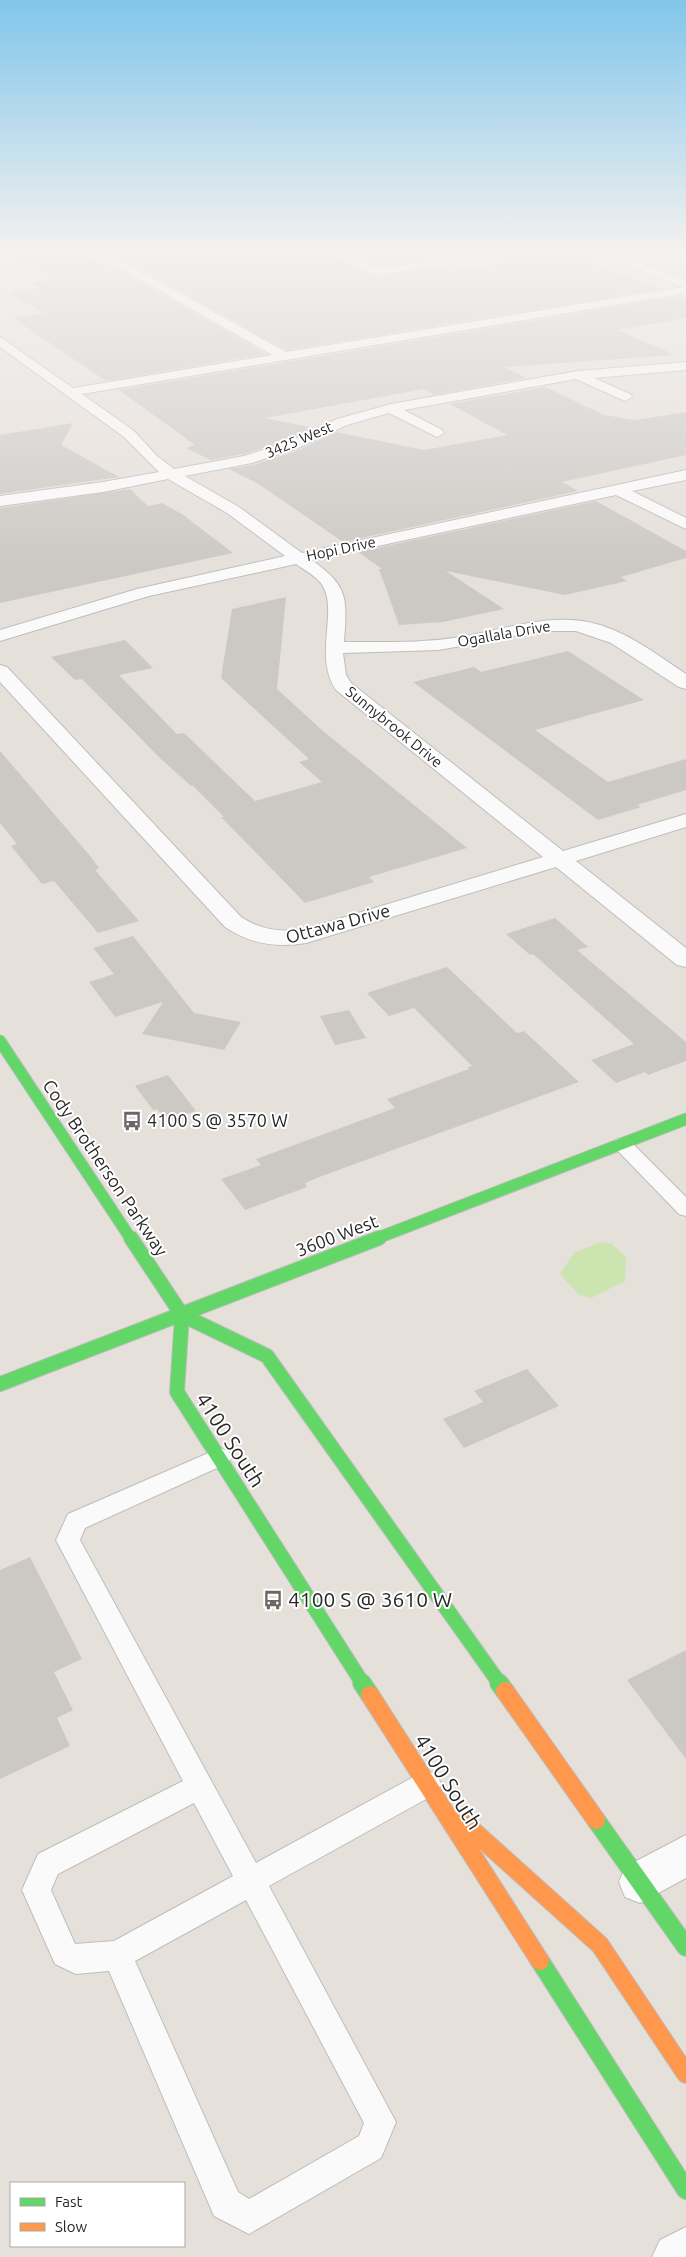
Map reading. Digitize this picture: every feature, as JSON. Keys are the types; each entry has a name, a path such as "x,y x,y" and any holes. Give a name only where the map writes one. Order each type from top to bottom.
{"main road":[{"name":"Cody Brotherson Parkway","path":"0,1041 182,1315"},
{"name":"3600 West","path":"0,1384 686,1119"},
{"name":"4100 South","path":"182,1315 177,1392 686,2190"},
{"path":"182,1315 267,1356 686,1947"},
{"path":"431,1790 600,1944 686,2074"}],"street":[{"name":"Sunnybrook Drive","path":"24,358 129,434 152,459 172,475 233,510 327,579 334,588 336,646 334,670 342,686 686,960"},
{"path":"71,392 277,358"},
{"name":"3425 West","path":"0,501 103,487 172,475 263,455 293,445 342,422 391,408 578,375 686,366"},
{"path":"578,375 625,397"},
{"path":"391,408 437,433"},
{"name":"Hopi Drive","path":"0,636 63,619 146,591 686,475"},
{"path":"618,490 686,524"},
{"name":"Ogallala Drive","path":"336,646 435,645 477,639 542,625 565,624 589,628 607,634 686,683"},
{"name":"Ottawa Drive","path":"0,671 233,922 254,936 284,940 302,937 686,820"},
{"path":"640,1882 686,1855"},
{"path":"677,2257 686,2251"}],"lane":[{"path":"622,1144 683,1202"},
{"path":"117,1956 226,2204 250,2218 370,2147 380,2122 68,1540 76,1521 220,1457"},
{"path":"200,1786 48,1864 36,1890 65,1954 76,1958 117,1956 251,1880 431,1790"}],"green space":[{"path":"600,1242 612,1244 626,1257 625,1281 591,1298 579,1295 560,1274 574,1253"}],"building":[{"path":"73,358 240,358 106,381"},
{"path":"308,358 628,358 504,367 527,378 434,395 424,389 265,418 314,428 287,440 244,454 211,460 186,448 195,445 119,390"},
{"path":"545,387 604,415 635,420 686,412 686,455 562,482 578,491 343,542 257,483 229,469 253,465 299,450 336,432 424,450 507,435 450,404"},
{"path":"73,423 61,445 119,477 0,494 0,435"},
{"path":"130,489 148,506 162,503 182,514 233,553 0,603 0,508"},
{"path":"596,501 686,551 686,558 621,577 627,581 565,595 446,571 504,609 443,622 399,625 379,569 382,569 358,552"},
{"path":"286,597 277,689 323,731 467,848 369,877 374,882 305,903 192,785 162,760 82,679 75,680 51,657 125,640 153,668 119,675 177,734 184,733 255,801 322,782 299,762 309,759 221,678 232,609"},
{"path":"568,651 644,700 535,730 608,782 686,759 686,790 637,805 641,807 598,820 413,682 474,667 481,672"},
{"path":"0,751 91,857 99,868 95,870 139,921 98,933 54,881 42,884 11,846 17,844 0,823"},
{"path":"555,918 588,947 577,950 686,1042 686,1061 648,1075 645,1072 616,1083 591,1060 634,1044 533,954 530,955 506,934"},
{"path":"133,936 194,1013 241,1022 224,1050 142,1034 163,1002 115,1017 89,982 114,974 93,948"},
{"path":"447,967 517,1033 524,1031 579,1082 322,1176 305,1183 307,1187 245,1210 221,1179 261,1165 256,1159 395,1108 387,1099 469,1069 468,1067 472,1066 414,1008 389,1016 367,993"},
{"path":"349,1010 366,1038 335,1045 320,1016"},
{"path":"168,1075 196,1111 166,1121 157,1109 153,1110 135,1086"},
{"path":"527,1369 559,1406 464,1448 443,1419 483,1402 474,1391"},
{"path":"30,1557 82,1659 54,1672 73,1710 57,1718 70,1746 0,1779 0,1570"},
{"path":"686,1650 686,1759 627,1680"}],"traffic: fast":[{"path":"0,1041 182,1315"},
{"path":"0,1384 686,1119"},
{"path":"182,1315 177,1392 370,1695"},
{"path":"182,1315 267,1356 505,1691"},
{"path":"596,1820 686,1947"},
{"path":"540,1961 686,2190"}],"traffic: slow":[{"path":"505,1691 596,1820"},
{"path":"370,1695 540,1961"},
{"path":"460,1819 600,1945 686,2074"}],"place":[{"name":"4100 S @ 3570 W","path":"132,1121"},
{"name":"4100 S @ 3610 W","path":"273,1600"}]}
